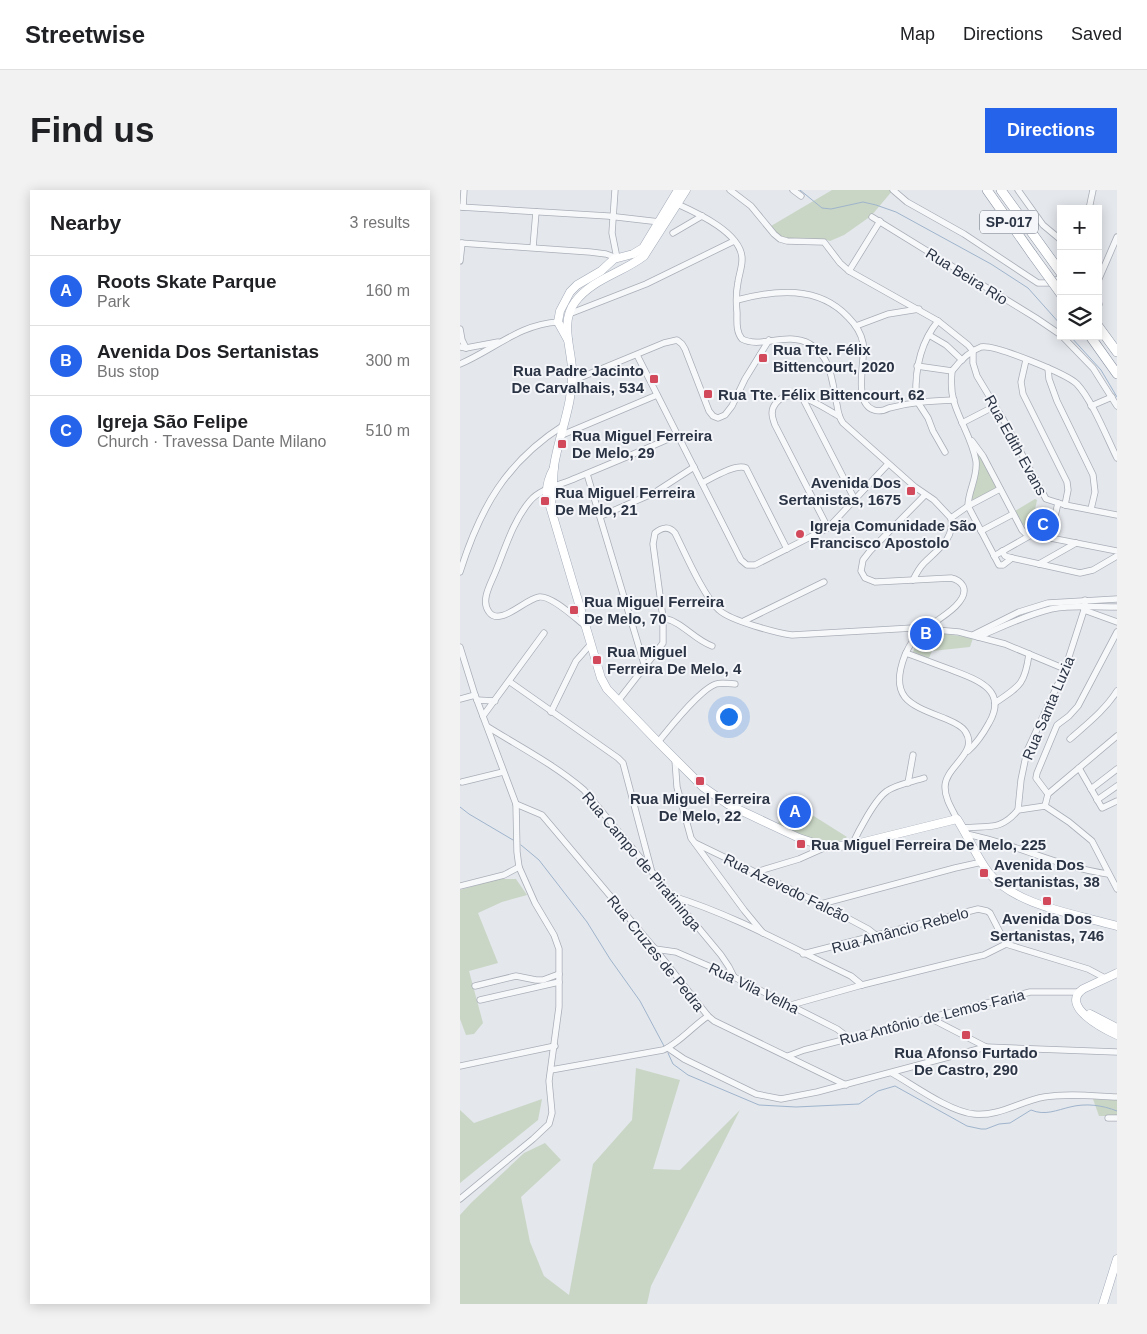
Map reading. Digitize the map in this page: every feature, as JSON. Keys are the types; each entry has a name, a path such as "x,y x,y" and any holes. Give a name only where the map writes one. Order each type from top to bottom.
{"highway":[{"name":"SP-017","path":"987,190 1057,288"},
{"name":"SP-017","path":"1001,190 1057,268"},
{"path":"1102,331 1117,352"},
{"path":"1093,340 1117,374"}],"main road":[{"path":"568,340 558,322 560,311 570,292 583,281 636,263 644,256 675,203 678,190"},
{"path":"686,190 640,251 618,258 582,294 572,306 569,314 568,340 572,381 554,468 549,477 550,506 600,678 607,689 688,773 703,787 728,805 799,838 826,847 852,845 957,819 982,862 996,880 1014,894 1039,904 1117,926"},
{"path":"1115,1029 1087,1017 1076,1003 1076,998 1078,992 1117,973"},
{"path":"1103,1304 1117,1259"}],"street":[{"path":"464,190 461,207 660,222"},
{"path":"615,190 612,232 618,258"},
{"path":"730,190 751,206 780,239 787,241 824,242 840,263 849,271 938,321 968,345 973,352"},
{"path":"793,190 800,196"},
{"path":"893,190 908,202 964,234 1035,281 1042,284 1057,280"},
{"path":"1018,190 1043,225 1057,237"},
{"path":"1090,205 1092,190"},
{"path":"675,203 702,216 724,230 741,252 742,261 737,300 738,330 742,339 754,342 788,338 799,340 820,352 830,370 839,416 847,428 924,495 934,500 951,518 952,528 947,540 923,564 913,580"},
{"path":"533,247 536,212"},
{"path":"672,233 702,216"},
{"name":"Rua Beira Rio","path":"872,217 1057,333"},
{"path":"849,271 880,221"},
{"path":"1102,272 1117,237"},
{"path":"569,314 646,284 734,241"},
{"path":"460,261 461,243 533,247 606,254 618,258"},
{"path":"737,300 773,292 791,292 815,296 832,303 856,326 863,344 861,389 864,400 877,411 917,401 954,400"},
{"path":"856,326 888,314 919,309"},
{"path":"938,321 928,335 920,353 917,366 916,388 917,401 926,413 933,431 945,452"},
{"path":"460,364 500,341 540,324 558,322"},
{"path":"460,329 463,347 500,341"},
{"path":"928,335 946,345 962,360"},
{"path":"572,381 664,342 680,341 691,362 709,411 718,418 725,415 732,406 769,340"},
{"name":"Rua Beira Rio","path":"1066,340 1093,368 1117,406"},
{"path":"1117,458 1091,406 1075,382 1066,375 991,347 984,347 973,352 952,371 954,400 962,423 970,439 983,456 1022,530 1031,535 1117,552"},
{"name":"Rua Edith Evans","path":"973,352 972,359 975,371 1046,499 1117,515"},
{"path":"637,355 744,564 755,565 828,528 888,464"},
{"path":"1026,360 1021,388 1026,402 1067,482 1068,490 1050,538"},
{"path":"917,366 952,371"},
{"path":"1048,368 1049,379 1057,401 1094,475 1091,510"},
{"path":"562,434 657,395"},
{"path":"828,528 771,415 774,405 789,395 802,397 839,416"},
{"path":"802,397 854,500"},
{"path":"1091,406 1112,397"},
{"path":"962,423 995,406"},
{"path":"460,572 476,526 497,489 532,448 564,425"},
{"path":"584,624 554,602 542,597 530,600 503,616 493,616 489,613 486,606 488,593 510,535 535,495 678,435"},
{"path":"970,439 976,462 976,471 968,499 968,506 1001,566 1012,558"},
{"path":"702,483 734,467 742,466 746,468 787,549"},
{"path":"601,516 647,496 694,467"},
{"path":"587,474 645,667"},
{"path":"951,518 968,506 1000,489"},
{"path":"924,495 870,551 861,565 863,575 871,581 951,578 960,582 964,588 963,596 957,604 913,640 898,676 901,691 917,708 962,728 970,742 968,751"},
{"path":"981,531 1013,514"},
{"path":"618,700 663,643 663,618 653,544 656,532 663,528 668,528 675,533 706,593 716,607 725,614 780,634 792,636 900,628 959,632 1029,654 1065,669"},
{"path":"994,556 1031,535"},
{"path":"1039,564 1076,543"},
{"path":"1002,551 1005,556 1012,558 1080,573 1093,570 1117,556"},
{"path":"744,621 824,582"},
{"path":"975,636 1050,610 1085,606 1117,599"},
{"path":"1085,606 1117,608"},
{"path":"1085,606 1117,622"},
{"name":"Rua Santa Luzia","path":"1018,810 1021,780 1027,751 1065,669 1085,606"},
{"path":"663,618 676,622 696,638 712,646"},
{"path":"1048,794 1036,778 1057,724 1069,716 1078,706 1115,640 1117,632"},
{"path":"483,716 510,682 544,633"},
{"path":"551,712 578,657 590,645"},
{"path":"460,647 476,698 516,804 519,867 535,903 557,942 559,974 559,1007 549,1085 552,1114 549,1124 460,1199"},
{"path":"906,653 981,682 992,694 995,703 991,720 977,741 953,767 945,782 946,795 957,819"},
{"path":"995,703 1012,691 1024,678 1029,654"},
{"path":"510,682 623,763 651,871"},
{"path":"658,742 693,702 711,686 722,683 735,684"},
{"path":"1070,739 1110,703 1117,691"},
{"path":"460,699 476,698 495,701"},
{"name":"Rua Campo de Piratininga","path":"488,727 510,739 584,790 729,966 734,977"},
{"path":"1045,806 1048,794 1117,736"},
{"path":"908,783 913,755"},
{"path":"675,760 677,787 688,829 695,844 764,934"},
{"path":"1079,768 1101,807 1104,808 1117,801"},
{"path":"1091,789 1117,769"},
{"path":"462,782 503,772"},
{"path":"676,774 688,773"},
{"path":"852,845 863,824 885,793 924,778"},
{"path":"1097,800 1117,786"},
{"name":"Rua Cruzes de Pedra","path":"516,804 542,815 655,949 708,1016 846,1085"},
{"path":"965,831 1001,825 1008,821 1018,810 1045,806 1064,818 1092,841 1117,889"},
{"path":"984,838 988,828"},
{"path":"965,831 1087,870 1108,874"},
{"name":"Rua Azevedo Falcão","path":"695,844 821,904 868,929 877,936"},
{"path":"756,872 799,859 826,847"},
{"path":"821,904 982,862"},
{"path":"460,886 504,875 519,867"},
{"path":"672,896 764,934 851,976 862,985"},
{"name":"Rua Amâncio Rebelo","path":"804,954 978,909 990,913 1006,944"},
{"path":"791,1005 970,958 1006,944 1088,968 1105,978"},
{"name":"Rua Vila Velha","path":"655,949 676,952 734,977 791,1005 849,1038"},
{"path":"475,986 516,976 543,980 559,974"},
{"path":"480,1000 559,982"},
{"name":"Rua Antônio de Lemos Faria","path":"788,1056 928,1017 1030,992 1078,992"},
{"path":"551,1070 657,1052 668,1048 708,1016"},
{"path":"928,1017 986,1047"},
{"path":"460,1066 555,1046"},
{"path":"668,1048 684,1059 756,1094 772,1098 790,1098 846,1085 986,1047 1117,1052"},
{"path":"892,1073 953,1107 973,1114 992,1113 1031,1100 1058,1095 1117,1097"},
{"path":"1108,1118 1117,1118"}],"green space":[{"path":"832,190 893,190 871,216 844,235 830,241 823,239 787,239 777,235 771,226"},
{"path":"976,450 998,488 970,503 978,475"},
{"path":"1035,499 1037,500 1031,529 1022,524 1015,511"},
{"path":"931,632 973,638 970,647 932,651 929,658 913,652 919,639"},
{"path":"790,801 847,837 839,841 821,841 802,835 778,823"},
{"path":"498,879 516,879 527,895 502,902 478,913 498,963 469,971 483,1023 474,1034 466,1035 460,1019 460,890"},
{"path":"636,1068 680,1080 653,1169 680,1170 740,1110 651,1286 647,1304 460,1304 460,1215 524,1153 545,1143 561,1160 521,1197 530,1242 544,1276 569,1295 593,1164 632,1120"},
{"path":"542,1099 538,1120 460,1183 460,1110 474,1123"},
{"path":"1093,1099 1117,1100 1117,1116 1099,1116"}],"waterway":[{"path":"800,190 822,208 831,209 863,202 896,212 991,264 1028,288 1057,321"},
{"path":"1074,340 1101,370 1117,397"},
{"path":"460,807 513,840"},
{"path":"521,845 539,860 587,922 610,959 640,1001 664,1046"},
{"path":"668,1053 673,1064 688,1075 759,1105 796,1107 859,1104 878,1091 895,1086 967,1126 981,1129 1010,1123 1031,1110 1046,1112 1088,1105 1106,1107 1117,1111"}],"place":[{"name":"Rua Tte. Félix Bittencourt, 2020","path":"763,358"},
{"name":"Rua Padre Jacinto De Carvalhais, 534","path":"654,379"},
{"name":"Rua Tte. Félix Bittencourt, 62","path":"708,394"},
{"name":"Rua Miguel Ferreira De Melo, 29","path":"562,444"},
{"name":"Avenida Dos Sertanistas, 1675","path":"911,491"},
{"name":"Rua Miguel Ferreira De Melo, 21","path":"545,501"},
{"name":"Igreja São Felipe","path":"1043,525"},
{"name":"Igreja Comunidade São Francisco Apostolo","path":"800,534"},
{"name":"Rua Miguel Ferreira De Melo, 70","path":"574,610"},
{"name":"Avenida Dos Sertanistas","path":"926,634"},
{"name":"Rua Miguel Ferreira De Melo, 4","path":"597,660"},
{"name":"Rua Miguel Ferreira De Melo, 22","path":"700,781"},
{"name":"Roots Skate Parque","path":"795,812"},
{"name":"Rua Miguel Ferreira De Melo, 225","path":"801,844"},
{"name":"Avenida Dos Sertanistas, 38","path":"984,873"},
{"name":"Avenida Dos Sertanistas, 746","path":"1047,901"},
{"name":"Rua Afonso Furtado De Castro, 290","path":"966,1035"}]}
